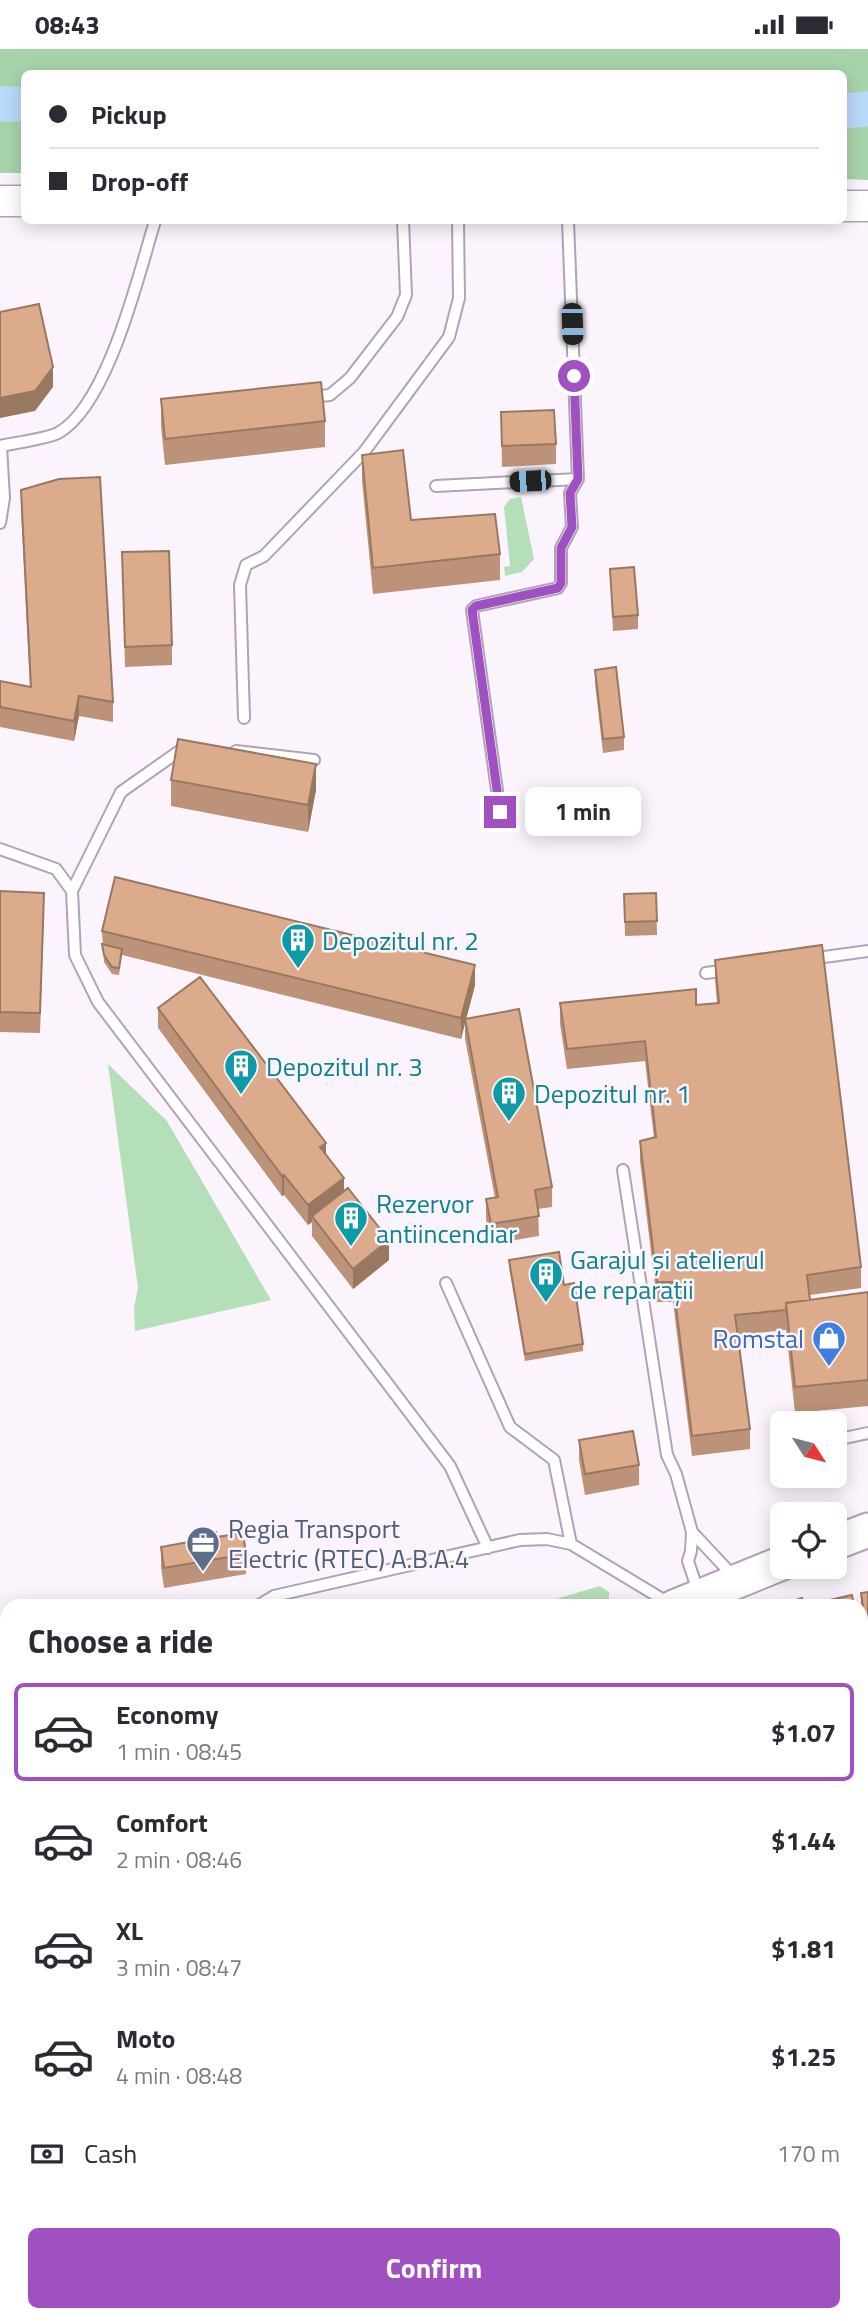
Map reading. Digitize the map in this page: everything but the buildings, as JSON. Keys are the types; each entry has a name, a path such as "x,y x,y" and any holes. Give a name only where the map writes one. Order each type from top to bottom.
{"main road":[{"path":"847,1538 868,1530"},
{"path":"693,1599 770,1568"}],"street":[{"path":"0,201 21,201"},
{"path":"847,206 868,206"}],"lane":[{"path":"0,523 0,446 58,433 78,415 94,392 115,349 154,224"},
{"path":"302,398 330,395 350,378 397,317 406,295 403,224"},
{"path":"244,718 240,585 246,565 264,556 364,452 449,337 459,298 458,224"},
{"path":"500,812 472,610 476,606 558,588 561,583 561,548 572,527 570,493 578,479 568,224"},
{"path":"436,487 578,479"},
{"path":"192,745 183,747 121,792 72,891 75,955 98,1002 450,1466 488,1548"},
{"path":"219,748 314,760"},
{"path":"0,849 56,869 72,891"},
{"path":"801,960 868,951"},
{"path":"706,973 733,969"},
{"path":"623,1170 667,1455 676,1474 692,1532 683,1599"},
{"path":"446,1283 510,1427 554,1459 571,1544"},
{"path":"847,1437 868,1433"},
{"path":"692,1532 737,1581"},
{"path":"270,1599 520,1540 547,1539 571,1544 675,1599"}],"green space":[{"path":"0,49 868,49 868,180 847,179 847,70 21,70 21,173 0,173"},
{"path":"521,497 534,559 522,572 505,576 504,567 510,566 504,507 510,499"},
{"path":"108,1064 167,1121 271,1300 135,1331 134,1308 138,1288"},
{"path":"600,1586 609,1592 609,1599 556,1599"}],"waterway":[{"path":"0,104 21,104"},
{"path":"847,111 868,109"}],"place":[{"name":"Depozitul nr. 2","path":"298,970"},
{"name":"Depozitul nr. 3","path":"241,1096"},
{"name":"Depozitul nr. 1","path":"509,1123"},
{"name":"Rezervor antiincendiar","path":"351,1248"},
{"name":"Garajul și atelierul de reparații","path":"546,1304"},
{"name":"Romstal","path":"829,1368"},
{"name":"Regia Transport Electric (RTEC) A.B.A.4","path":"203,1573"}],"route":[{"path":"500,812 472,610 476,606 558,588 561,583 561,548 572,527 570,493 578,479 574,376"}]}
